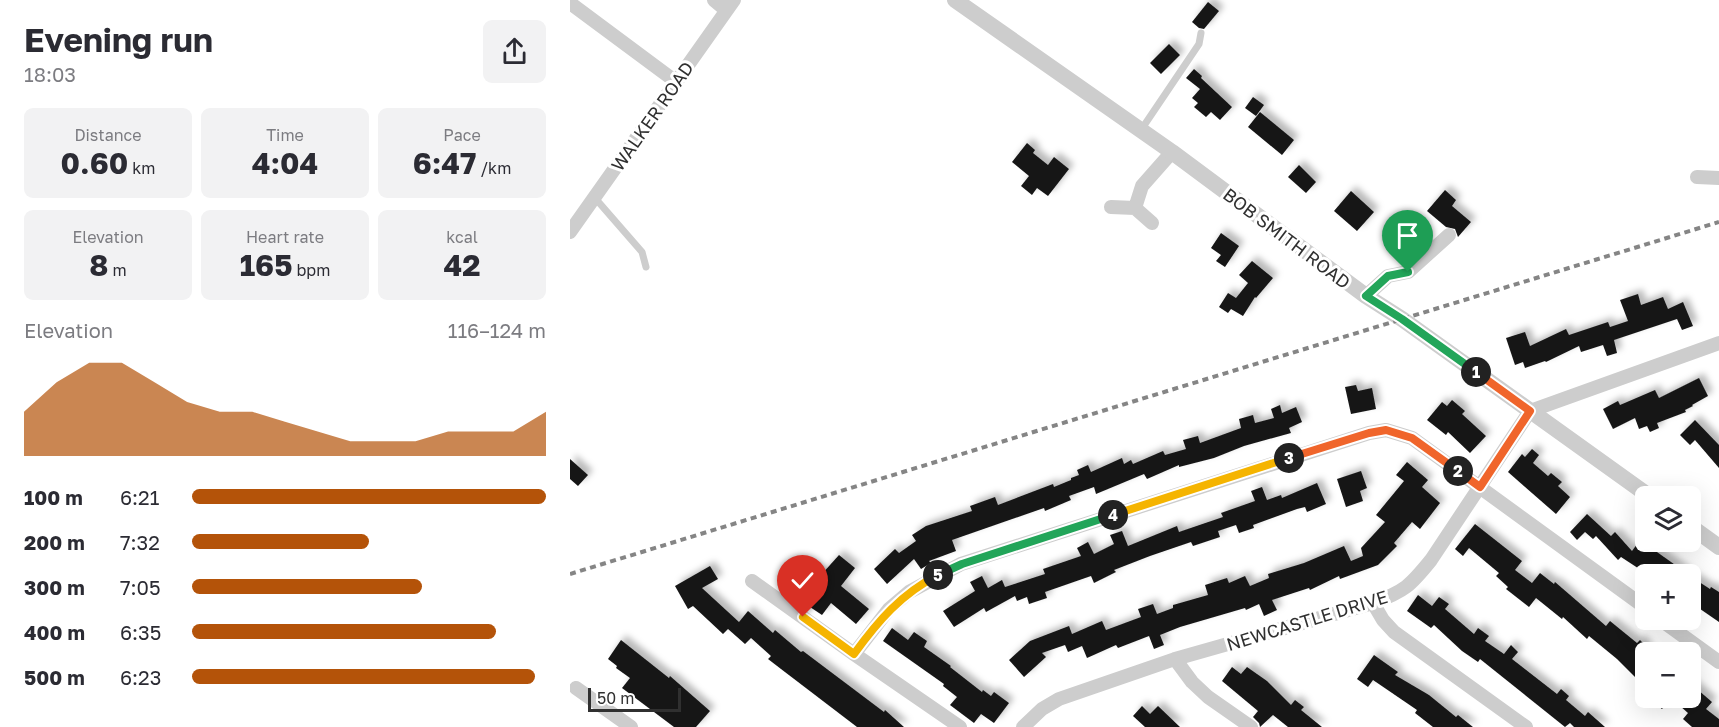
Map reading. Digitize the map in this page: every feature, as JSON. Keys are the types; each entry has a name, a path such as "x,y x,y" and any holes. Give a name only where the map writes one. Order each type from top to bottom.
{"street":[{"path":"714,0 730,5"},
{"name":"BOB SMITH ROAD","path":"955,0 1172,152 1366,296 1402,319 1635,486"},
{"path":"570,3 675,81"},
{"name":"WALKER ROAD","path":"570,232 730,5"},
{"path":"1135,208 1142,186 1172,152"},
{"path":"1696,177 1719,178"},
{"path":"1111,207 1135,208 1152,223"},
{"path":"1366,296 1388,276 1408,272 1449,235"},
{"path":"1530,411 1719,343"},
{"name":"NEWCASTLE DRIVE","path":"1023,727 1042,709 1059,699 1175,660 1373,603 1400,592 1431,560 1530,411"},
{"path":"854,654 889,609 909,592 962,564 1369,433 1386,430 1412,438 1635,600"},
{"path":"1701,534 1719,547"},
{"path":"753,581 960,727"},
{"path":"1373,603 1383,620 1394,632 1526,727"},
{"path":"1675,630 1719,662"},
{"path":"1175,660 1192,682 1208,697 1251,727"},
{"path":"576,688 631,727"}],"lane":[{"path":"1141,131 1198,44 1201,33"},
{"path":"595,198 642,252 646,267"}],"building":[{"path":"1208,2 1219,11 1204,29 1199,28 1192,22"},
{"path":"1169,44 1180,55 1161,74 1150,63"},
{"path":"1194,69 1232,107 1220,120 1211,112 1206,117 1194,107 1198,103 1192,98 1200,89 1186,78"},
{"path":"1253,97 1264,105 1256,116 1245,108"},
{"path":"1260,112 1294,140 1282,155 1248,127"},
{"path":"1027,143 1035,150 1033,153 1048,165 1054,157 1069,169 1048,196 1037,188 1032,195 1021,186 1029,176 1012,162"},
{"path":"1299,165 1316,182 1306,193 1288,177"},
{"path":"1445,190 1456,200 1452,206 1471,222 1458,237 1455,229 1446,227 1427,211"},
{"path":"1351,191 1374,212 1357,231 1334,211"},
{"path":"1221,233 1239,246 1225,267 1216,261 1221,255 1211,248"},
{"path":"1252,261 1273,278 1255,297 1243,316 1231,309 1228,313 1219,307 1228,293 1236,298 1248,283 1239,275"},
{"path":"1638,294 1641,305 1663,297 1668,309 1683,302 1693,326 1682,330 1677,319 1614,340 1617,353 1607,356 1603,345 1581,352 1579,346 1546,362 1525,368 1523,362 1515,365 1506,338 1525,332 1530,346 1566,329 1569,335 1608,322 1610,327 1628,321 1620,300"},
{"path":"1699,378 1708,396 1685,410 1686,412 1657,423 1659,428 1650,432 1647,426 1639,429 1635,418 1613,429 1603,409 1618,401 1620,405 1655,390 1659,398"},
{"path":"1356,385 1358,391 1372,388 1376,409 1351,414 1345,387"},
{"path":"1452,400 1465,411 1462,414 1486,436 1470,453 1448,432 1446,435 1427,420 1442,402 1447,406"},
{"path":"1280,405 1282,413 1296,407 1302,422 1289,428 1291,433 1244,446 1214,458 1179,467 1179,465 1147,479 1144,474 1096,494 1094,487 1069,496 1071,500 1045,511 1044,508 952,540 956,551 929,561 931,563 921,569 914,559 887,584 874,569 895,549 899,553 916,541 912,535 926,526 972,511 970,506 995,497 998,505 1053,484 1054,487 1079,475 1077,470 1088,465 1091,472 1122,458 1124,464 1131,460 1133,464 1163,451 1165,455 1186,449 1183,440 1198,436 1200,443 1241,428 1239,419 1253,415 1255,423 1274,418 1271,409"},
{"path":"1695,420 1719,445 1719,468 1695,440 1690,445 1680,435"},
{"path":"1532,449 1539,455 1533,463 1548,476 1551,473 1562,482 1558,486 1570,497 1556,514 1508,472 1522,454 1525,457"},
{"path":"570,459 588,475 578,486 570,479"},
{"path":"1407,462 1428,480 1422,487 1440,503 1420,529 1412,522 1394,543 1397,546 1378,565 1340,579 1339,576 1310,590 1309,588 1272,600 1277,610 1264,616 1259,604 1246,610 1245,608 1180,627 1160,635 1164,645 1154,649 1149,636 1118,648 1116,645 1087,658 1082,646 1068,652 1065,645 1042,653 1046,657 1024,677 1009,660 1030,641 1069,626 1072,634 1102,621 1106,630 1141,617 1138,609 1153,604 1157,614 1173,608 1173,605 1208,595 1205,585 1227,578 1229,583 1245,576 1250,586 1269,578 1268,574 1304,563 1344,546 1351,561 1363,556 1361,548 1385,522 1376,515 1404,481 1396,475"},
{"path":"1361,471 1367,488 1360,491 1363,501 1346,507 1337,479"},
{"path":"1317,483 1326,504 1307,512 1305,507 1297,509 1253,525 1254,528 1239,533 1236,525 1218,531 1220,537 1193,546 1191,542 1150,556 1114,570 1116,572 1094,583 1091,576 1045,592 1047,598 1029,604 1027,597 1017,601 1015,596 986,612 984,608 954,627 943,611 975,591 970,582 982,576 988,588 1002,580 1005,587 1045,574 1043,569 1081,556 1077,548 1088,542 1094,554 1114,544 1110,535 1122,531 1128,546 1177,526 1179,532 1223,517 1221,513 1255,501 1251,491 1262,487 1267,500 1281,495 1282,498"},
{"path":"1587,514 1611,536 1615,532 1632,551 1635,547 1635,552 1657,552 1674,564 1635,564 1635,566 1621,557 1618,560 1596,536 1593,539 1585,532 1577,540 1570,532"},
{"path":"1475,524 1522,561 1515,570 1532,583 1540,573 1554,584 1555,582 1606,626 1610,621 1636,642 1635,677 1589,636 1587,639 1563,617 1562,619 1536,598 1529,607 1506,589 1508,587 1496,576 1499,573 1469,548 1463,556 1455,549"},
{"path":"839,555 855,568 841,586 869,609 856,624 831,603 822,615 810,607 817,598 805,588 817,572 821,575"},
{"path":"710,566 718,579 702,588 739,622 748,611 773,633 775,630 801,652 803,651 884,712 885,710 904,727 857,727 768,659 771,656 751,638 745,644 728,629 723,634 693,606 688,609 675,586"},
{"path":"1701,583 1719,592 1719,622 1701,610"},
{"path":"1418,595 1432,606 1439,597 1449,604 1445,609 1474,634 1478,628 1489,636 1485,641 1504,654 1511,645 1518,652 1512,659 1557,694 1561,689 1569,696 1566,700 1585,716 1588,712 1605,727 1574,727 1570,723 1565,727 1480,659 1478,662 1462,651 1434,625 1431,628 1407,611"},
{"path":"892,628 908,640 914,632 927,641 924,647 982,692 983,690 991,696 994,692 1009,703 994,723 981,714 974,723 950,705 957,697 943,686 944,684 883,641"},
{"path":"621,640 669,678 670,676 710,711 696,727 674,727 622,688 630,678 608,659"},
{"path":"1374,655 1398,672 1395,675 1429,695 1456,717 1458,715 1473,727 1433,727 1415,713 1417,710 1373,680 1368,687 1357,679"},
{"path":"1232,667 1241,674 1247,667 1267,681 1291,705 1295,700 1304,707 1301,710 1322,727 1288,727 1273,715 1260,727 1253,717 1258,711 1222,681"},
{"path":"1701,692 1712,702 1706,709 1719,719 1719,727 1692,727 1683,719 1688,713 1682,708 1701,708"},
{"path":"1142,706 1150,714 1158,706 1180,727 1145,727 1133,716"}],"railway":[{"path":"570,574 1719,222"}],"route":[{"path":"803,617 854,654 889,609 909,592 962,564 1369,433 1386,430 1412,438 1480,487 1530,411 1402,319 1366,296 1388,276 1408,272"}]}
